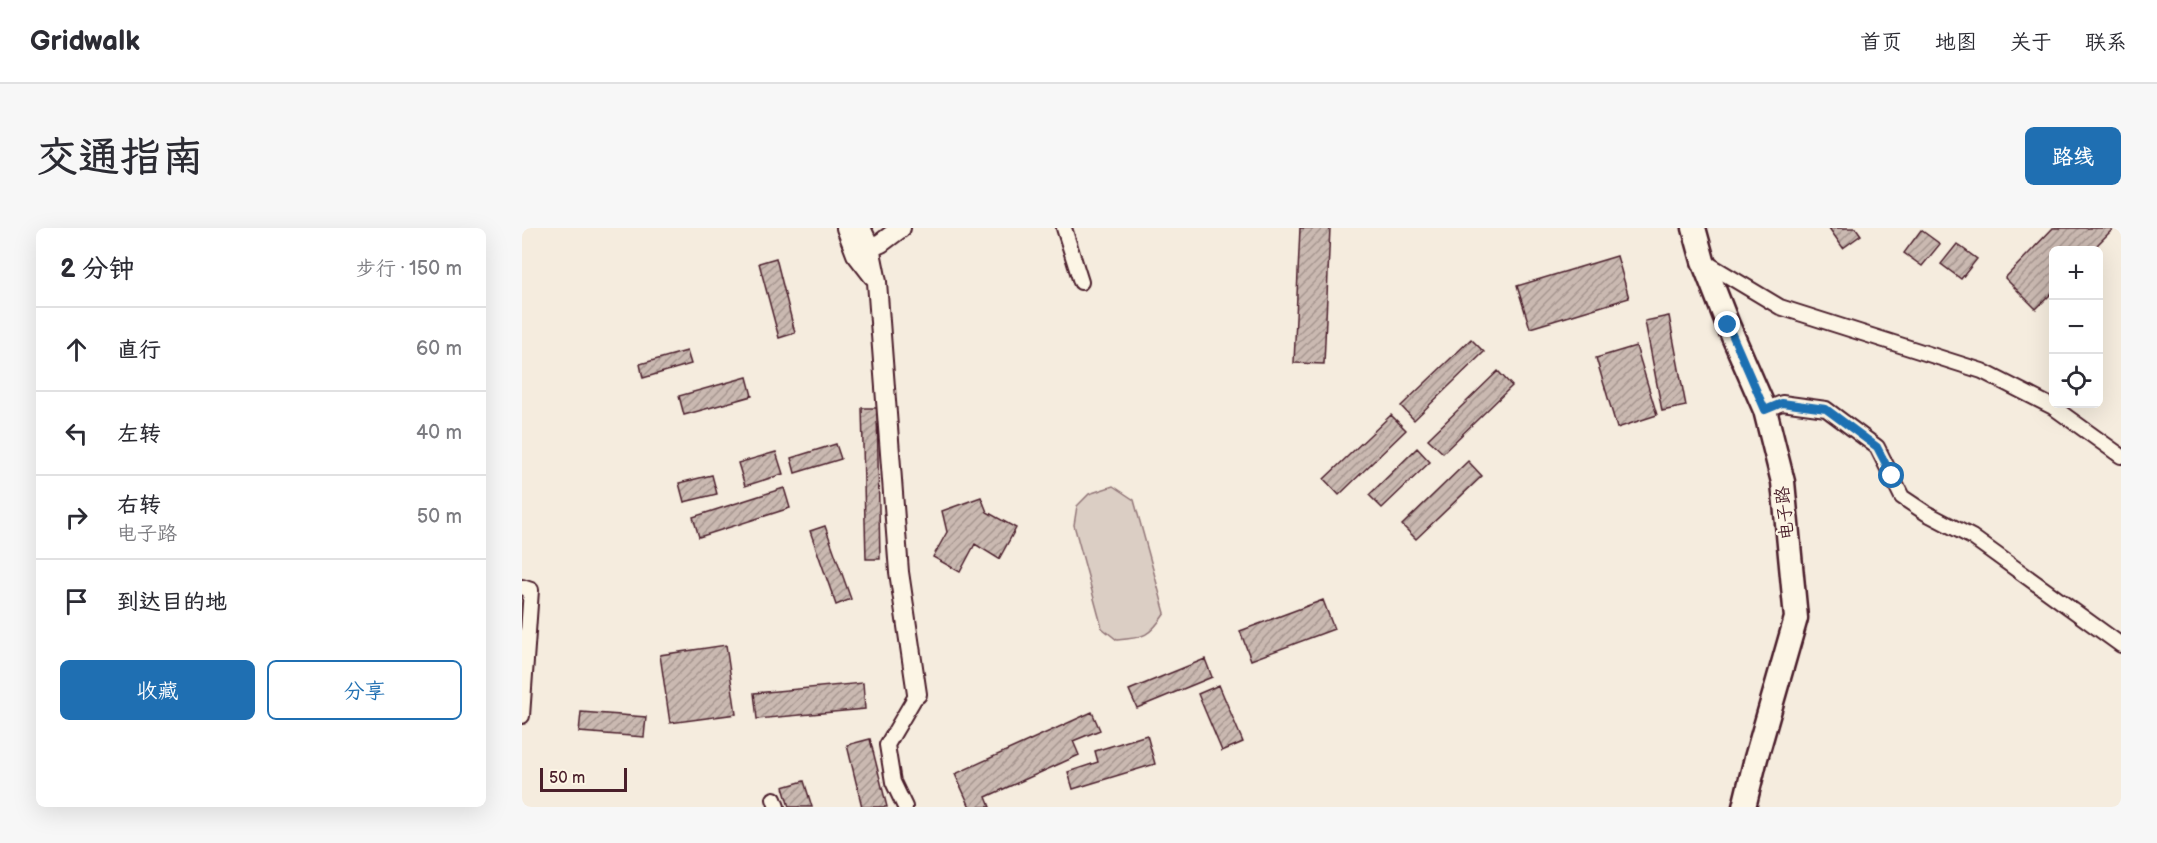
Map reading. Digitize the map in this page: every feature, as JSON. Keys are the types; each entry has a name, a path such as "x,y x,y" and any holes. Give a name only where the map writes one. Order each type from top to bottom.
{"main road":[{"name":"电子路","path":"1678,228 1688,266 1709,320 1752,417 1767,486 1780,616 1728,807"},
{"name":"电子路","path":"1694,228 1703,261 1765,410 1783,482 1796,618 1744,807"}],"street":[{"path":"860,237 881,243 901,228"},
{"path":"1064,228 1081,282"},
{"path":"860,237 877,282 899,572 917,694 887,745 893,782 905,807"},
{"path":"1703,261 1780,308 1982,371 2053,407 2121,456"},
{"path":"1765,410 1782,403 1826,409 1877,447 1902,497 1926,513 1972,537 2121,645"},
{"path":"522,587 531,590 522,716"}],"shaded area":[{"path":"1113,486 1134,500 1165,613 1155,627 1146,634 1117,640 1102,628 1074,525 1077,506 1089,494"}],"building":[{"path":"1300,228 1330,228 1324,364 1294,363"},
{"path":"1829,228 1856,228 1861,235 1843,248"},
{"path":"2053,228 2114,228 2096,246 2049,246 2049,296 2036,309 2005,278"},
{"path":"1921,230 1940,244 1922,266 1904,253"},
{"path":"1957,244 1977,259 1961,279 1941,264"},
{"path":"1617,256 1629,298 1530,328 1517,286"},
{"path":"776,258 795,333 779,338 759,263"},
{"path":"1669,316 1686,406 1662,411 1645,321"},
{"path":"1471,339 1484,352 1414,420 1401,406"},
{"path":"1636,346 1657,415 1617,428 1596,358"},
{"path":"687,351 691,364 643,378 640,364"},
{"path":"1498,371 1512,386 1443,453 1428,439"},
{"path":"747,377 752,396 684,415 679,396"},
{"path":"862,408 877,408 880,559 866,559"},
{"path":"1391,415 1406,430 1339,495 1324,479"},
{"path":"836,444 841,459 795,473 791,458"},
{"path":"1417,448 1430,462 1382,508 1369,495"},
{"path":"776,452 783,474 745,486 738,463"},
{"path":"1468,461 1482,476 1416,539 1402,525"},
{"path":"712,475 717,494 684,502 679,483"},
{"path":"784,488 790,508 699,537 693,517"},
{"path":"981,497 987,512 1016,528 999,559 975,544 960,572 933,557 947,532 942,511"},
{"path":"825,526 851,599 836,605 810,531"},
{"path":"1323,600 1334,629 1251,660 1240,631"},
{"path":"726,645 736,714 670,723 660,655"},
{"path":"1205,659 1212,677 1137,708 1129,690"},
{"path":"863,683 865,709 757,719 754,693"},
{"path":"1219,685 1243,742 1222,751 1198,694"},
{"path":"581,712 646,717 644,737 579,732"},
{"path":"1092,712 1100,730 1073,741 1079,755 986,797 990,807 970,807 955,774"},
{"path":"1147,735 1155,764 1073,789 1068,772 1098,762 1095,751"},
{"path":"870,739 887,807 862,807 847,745"},
{"path":"804,781 812,807 789,807 783,787"}],"route":[{"path":"1728,325 1765,410 1782,403 1826,409 1877,447 1892,476"}]}
